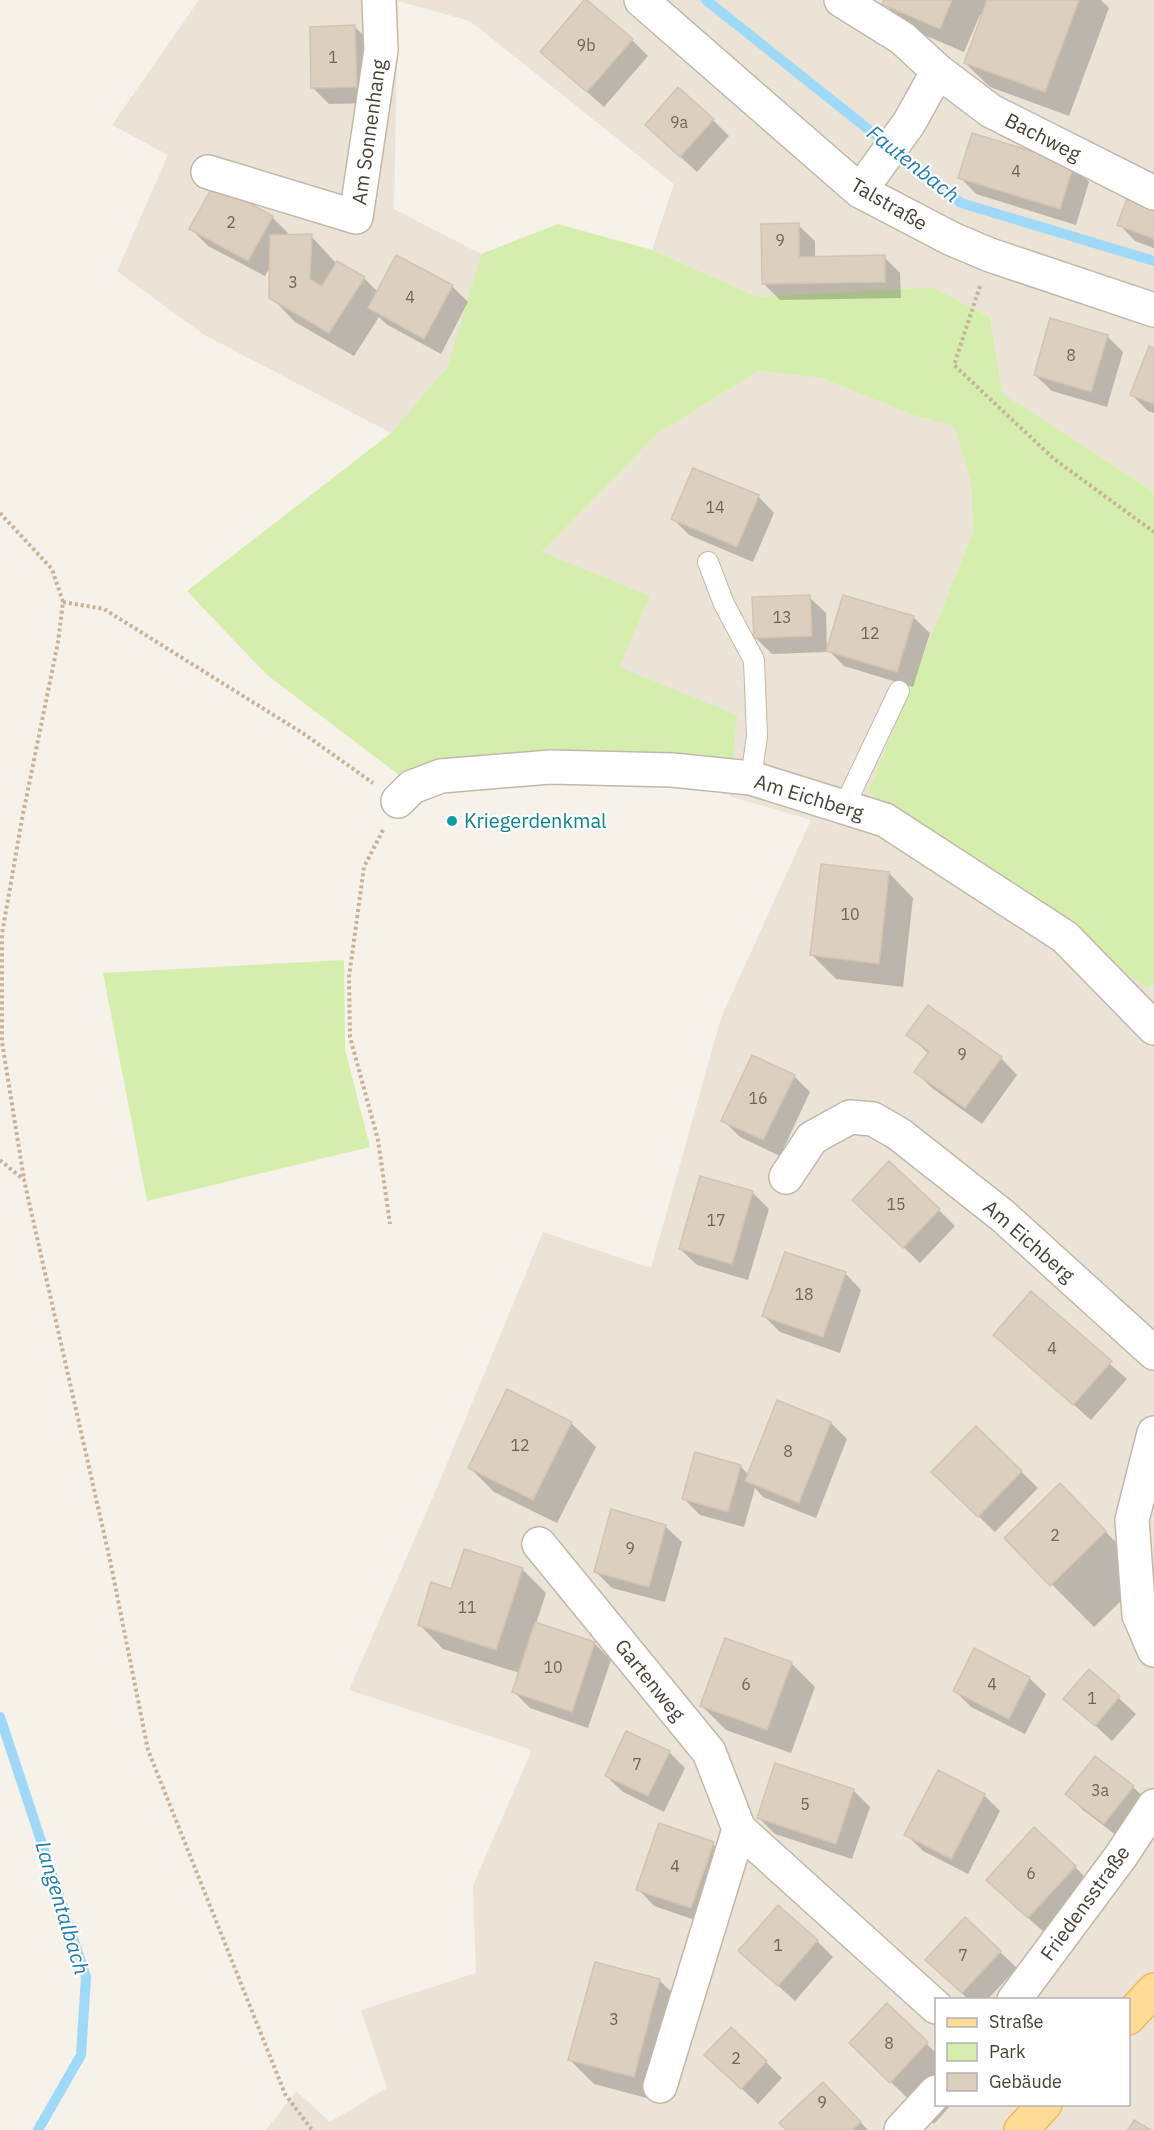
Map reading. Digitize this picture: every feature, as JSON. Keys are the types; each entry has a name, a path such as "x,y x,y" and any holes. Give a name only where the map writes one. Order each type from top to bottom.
{"main road":[{"path":"1021,2130 1043,2106"}],"street":[{"name":"Am Sonnenhang","path":"208,172 356,217 381,50 379,0"},
{"name":"Talstraße","path":"641,0 860,192 952,239 990,255 1154,310"},
{"name":"Bachweg","path":"841,0 902,38 938,71 991,111 1154,193"},
{"path":"860,192 909,123 938,71"},
{"name":"Am Eichberg","path":"398,801 412,788 441,776 550,767 672,770 751,778 885,820 1065,937 1154,1028"},
{"name":"Am Eichberg","path":"786,1177 812,1138 850,1117 873,1119 899,1134 1003,1216 1154,1353"},
{"path":"1154,1433 1132,1520 1139,1615 1154,1650"},
{"name":"Gartenweg","path":"539,1544 709,1752 739,1829 935,2006"},
{"name":"Friedensstraße","path":"1015,1998 1121,1856 1154,1806"},
{"path":"660,2086 739,1829"},
{"path":"901,2130 935,2093"}],"lane":[{"path":"708,562 724,604 754,660 757,736 751,778"},
{"path":"844,807 899,691"}],"path":[{"path":"990,255 954,365 1054,459 1154,532"},
{"path":"0,513 52,569 63,602 58,642 22,819 2,934 2,1041 24,1180 110,1560 148,1750 285,2094 312,2130"},
{"path":"63,602 104,609 304,734 398,801 364,867 349,977 350,1037 378,1140 390,1224"},
{"path":"0,1160 24,1180"}],"shaded area":[{"path":"199,0 1154,0 1154,492 1002,393 990,317 932,287 758,297 652,250 674,184 470,21 398,1 394,209 481,254 448,366 391,433 203,334 117,271 168,155 112,125"},
{"path":"758,371 821,378 913,415 954,426 971,482 973,532 868,792 1149,989 1154,983 1154,2130 266,2130 296,2091 330,2122 387,2088 361,2010 476,1973 473,1885 532,1750 349,1690 436,1490 543,1232 651,1268 721,1018 811,820 729,796 736,715 618,667 649,596 542,552 657,434"}],"green space":[{"path":"558,224 652,250 758,297 932,287 990,317 1002,393 1154,492 1154,983 1148,989 868,792 973,532 971,482 954,426 913,415 821,378 758,371 657,434 542,552 650,596 619,667 737,715 732,769 403,778 267,675 187,591 391,433 448,366 481,254"},
{"path":"344,960 345,1049 370,1147 147,1201 103,973"}],"building":[{"path":"584,0 587,0 633,39 587,92 540,52"},
{"path":"884,0 952,0 940,29 882,4"},
{"path":"987,0 1079,0 1045,92 964,63"},
{"path":"355,25 357,87 311,88 310,27"},
{"path":"678,87 714,119 680,157 645,125"},
{"path":"972,133 1074,164 1060,209 958,178"},
{"path":"214,184 273,216 248,261 189,229"},
{"path":"1129,194 1154,204 1154,239 1117,225"},
{"path":"799,223 799,257 885,255 885,282 762,284 761,224"},
{"path":"312,234 310,279 322,286 337,261 365,277 329,333 269,298 270,235"},
{"path":"396,255 453,285 424,339 368,308"},
{"path":"1050,318 1108,335 1091,392 1034,375"},
{"path":"1149,346 1154,348 1154,404 1130,395"},
{"path":"693,468 759,495 737,547 671,519"},
{"path":"810,595 812,636 754,638 752,597"},
{"path":"843,595 914,616 897,672 826,651"},
{"path":"821,864 889,872 879,964 810,955"},
{"path":"928,1005 1002,1057 965,1108 914,1072 929,1051 906,1035"},
{"path":"752,1055 795,1075 763,1140 721,1121"},
{"path":"889,1161 940,1209 903,1248 852,1200"},
{"path":"700,1176 753,1191 732,1264 679,1249"},
{"path":"785,1252 846,1272 823,1337 762,1316"},
{"path":"1031,1291 1112,1361 1073,1405 993,1335"},
{"path":"507,1389 572,1422 533,1500 468,1468"},
{"path":"777,1400 831,1422 799,1503 745,1481"},
{"path":"976,1426 1022,1471 978,1517 931,1472"},
{"path":"695,1452 741,1465 728,1512 682,1499"},
{"path":"1060,1483 1106,1531 1050,1586 1004,1538"},
{"path":"611,1509 666,1525 649,1587 594,1572"},
{"path":"464,1549 523,1568 496,1650 418,1625 431,1582 451,1589"},
{"path":"535,1622 595,1642 572,1712 512,1692"},
{"path":"725,1638 792,1662 767,1730 700,1706"},
{"path":"974,1648 1030,1677 1009,1719 953,1691"},
{"path":"1089,1669 1120,1696 1095,1726 1063,1699"},
{"path":"626,1731 670,1751 648,1796 605,1776"},
{"path":"1095,1756 1134,1786 1104,1824 1065,1794"},
{"path":"775,1763 854,1789 836,1844 757,1818"},
{"path":"938,1770 985,1794 951,1859 904,1835"},
{"path":"659,1823 714,1842 691,1908 636,1890"},
{"path":"1034,1827 1076,1866 1028,1918 986,1880"},
{"path":"778,1905 818,1940 778,1986 738,1951"},
{"path":"965,1917 1001,1951 962,1993 925,1960"},
{"path":"595,1962 660,1979 634,2077 568,2060"},
{"path":"887,2003 928,2042 890,2083 849,2043"},
{"path":"731,2027 767,2061 741,2089 704,2055"},
{"path":"823,2082 861,2122 852,2130 786,2130 779,2123"},
{"path":"1134,2120 1151,2130 1128,2130"}],"waterway":[{"name":"Fautenbach","path":"706,0 961,203 1154,261"},
{"name":"Langentalbach","path":"0,1717 86,1977 81,2055 38,2130"}],"place":[{"name":"Kriegerdenkmal","path":"452,821"}]}
